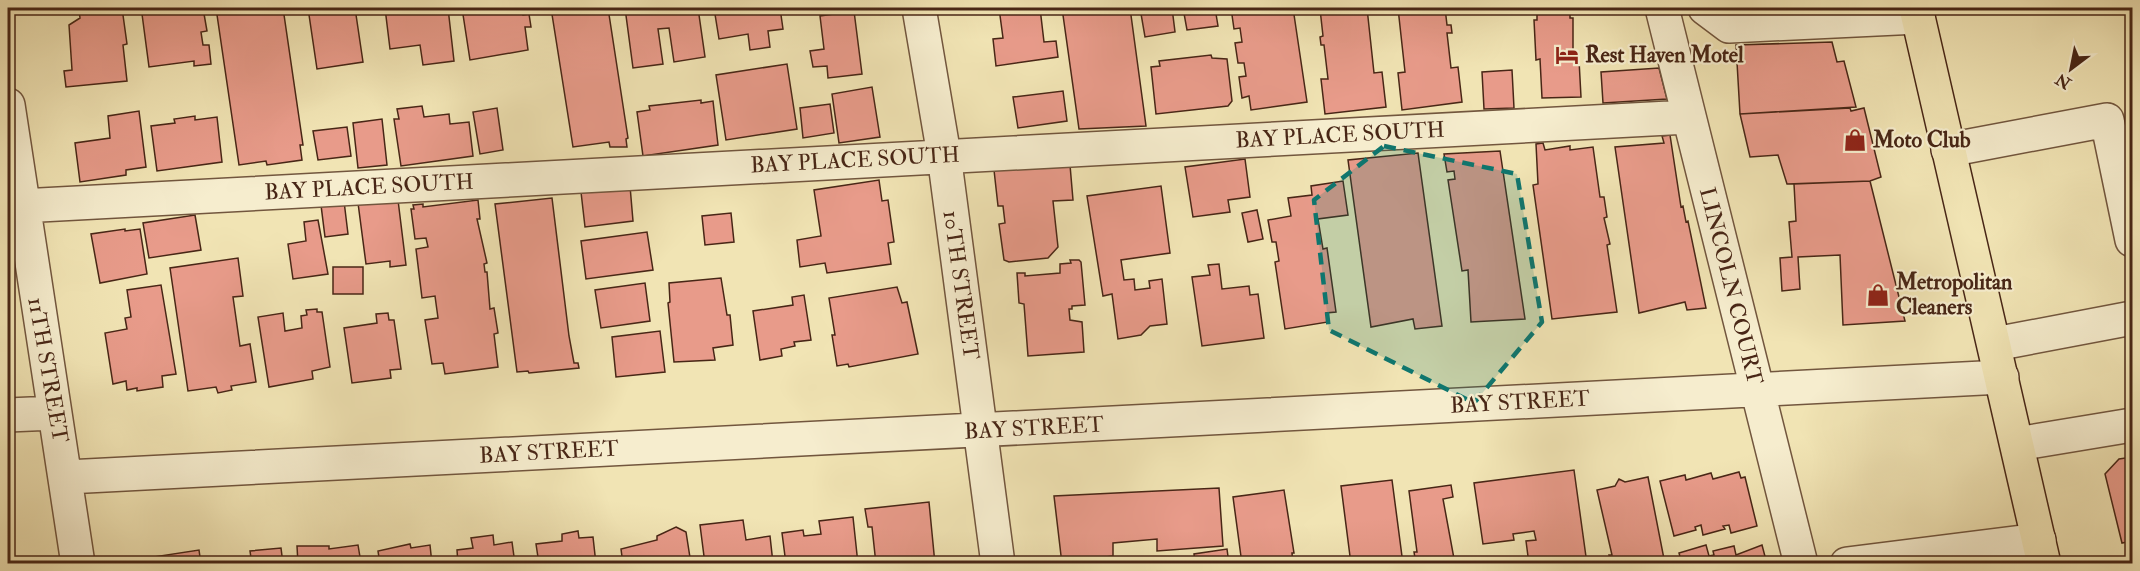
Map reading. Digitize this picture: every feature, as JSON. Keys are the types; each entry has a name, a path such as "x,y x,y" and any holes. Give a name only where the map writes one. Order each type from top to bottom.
{"highway":[{"path":"1917,12 2041,552"}],"street":[{"name":"10TH STREET","path":"920,8 944,155 998,564"},
{"name":"LINCOLN COURT","path":"1662,8 1801,564"},
{"path":"1705,8 1729,26 1917,12"},
{"name":"11TH STREET","path":"8,105 10,141 54,413 67,477 78,564"},
{"name":"BAY PLACE SOUTH","path":"21,206 1689,117"},
{"path":"1948,150 2107,120 2133,240"},
{"path":"1995,344 2133,318"},
{"name":"BAY STREET","path":"67,477 2002,377"},
{"path":"8,415 54,413"},
{"path":"2018,444 2133,425"},
{"path":"1846,564 2041,552"}],"highlighted area":[{"path":"1384,146 1517,174 1542,322 1474,403 1329,330 1314,200"}],"building":[{"path":"122,8 127,44 123,45 127,81 66,87 64,71 72,70 69,25 80,18 79,10"},
{"path":"173,8 203,8 207,31 201,32 203,45 209,45 211,64 194,66 194,61 149,67 142,14 173,12"},
{"path":"216,8 283,8 303,145 300,145 302,160 267,165 266,161 239,165"},
{"path":"308,8 355,8 363,62 317,69"},
{"path":"385,8 448,8 454,61 423,65 420,45 390,49"},
{"path":"462,8 522,8 523,15 529,14 531,27 525,27 528,50 470,60"},
{"path":"551,8 608,8 628,138 626,139 627,147 610,147 609,142 573,147"},
{"path":"625,8 698,8 705,57 674,62 669,28 658,29 663,64 633,68"},
{"path":"714,8 780,8 783,29 768,31 770,47 750,50 748,34 719,39"},
{"path":"999,8 1040,8 1044,42 1056,41 1058,57 996,66 993,39 1003,38"},
{"path":"1062,8 1130,8 1146,126 1079,129"},
{"path":"1140,8 1172,8 1175,32 1145,37"},
{"path":"1183,8 1215,8 1218,26 1187,30"},
{"path":"1231,8 1293,8 1307,102 1251,110 1249,96 1242,98 1239,77 1246,76 1244,63 1238,63 1235,43 1242,42 1240,28 1234,29"},
{"path":"1309,8 1367,8 1374,73 1382,72 1386,107 1325,114 1321,79 1328,79 1324,45 1321,45 1320,37 1323,36 1320,9 1309,10"},
{"path":"1398,8 1445,8 1447,25 1451,25 1452,33 1447,33 1451,68 1458,67 1462,102 1402,110 1398,73 1405,72"},
{"path":"1537,8 1570,8 1570,18 1573,18 1573,60 1579,60 1581,97 1542,98 1540,59 1536,60 1534,20 1537,20"},
{"path":"854,11 862,74 828,78 827,66 813,67 810,51 824,49 820,16"},
{"path":"1832,42 1837,62 1844,61 1856,107 1740,114 1736,45"},
{"path":"1211,55 1212,58 1227,59 1232,101 1228,106 1156,114 1151,67 1160,66 1159,61"},
{"path":"787,64 797,129 726,140 716,75"},
{"path":"1659,68 1667,99 1603,103 1601,72"},
{"path":"1512,70 1514,108 1484,109 1482,72"},
{"path":"872,87 880,137 839,143 832,94"},
{"path":"1063,91 1067,121 1018,128 1013,97"},
{"path":"701,100 701,103 713,101 718,145 643,156 637,112 650,110 649,106"},
{"path":"830,104 834,133 803,138 800,108"},
{"path":"422,106 424,117 449,114 450,124 469,122 473,156 401,166 394,119 399,119 397,109"},
{"path":"497,108 503,150 480,154 473,112"},
{"path":"1850,108 1851,111 1864,108 1881,177 1870,181 1787,184 1778,155 1750,157 1740,114"},
{"path":"139,111 146,167 126,170 126,175 80,182 75,143 110,138 108,116"},
{"path":"195,116 195,120 217,117 222,162 157,171 151,126 175,123 174,119"},
{"path":"382,119 387,165 358,168 353,123"},
{"path":"347,127 351,156 318,160 313,131"},
{"path":"1670,135 1681,207 1683,206 1686,222 1688,221 1706,308 1687,310 1685,302 1639,313 1615,147 1664,143 1662,136"},
{"path":"1543,143 1545,150 1570,146 1570,150 1593,147 1600,197 1604,197 1607,217 1604,218 1610,244 1607,245 1617,312 1552,319 1533,185 1538,184 1536,144"},
{"path":"1500,151 1525,319 1471,322 1468,270 1462,271 1448,180 1455,179 1454,171 1447,172 1444,154"},
{"path":"1418,153 1442,326 1415,329 1413,319 1371,327 1348,160"},
{"path":"1245,159 1250,197 1228,200 1230,212 1193,217 1185,167"},
{"path":"1070,165 1073,200 1053,201 1058,247 1048,258 1009,262 1004,260 999,224 1005,223 1003,206 998,206 994,170"},
{"path":"879,180 882,201 888,200 894,242 888,243 891,264 827,273 825,263 800,267 797,240 821,236 814,190"},
{"path":"1343,181 1348,215 1318,219 1323,249 1327,248 1336,312 1326,313 1328,322 1285,329 1275,262 1279,261 1276,242 1272,242 1268,220 1291,216 1288,198 1312,195 1311,186"},
{"path":"1870,181 1905,321 1843,325 1840,255 1798,257 1800,289 1782,291 1780,258 1792,257 1789,222 1796,221 1794,184"},
{"path":"630,186 633,221 585,227 581,192"},
{"path":"1161,186 1170,253 1121,260 1124,280 1134,279 1135,290 1150,288 1149,281 1162,279 1167,324 1150,326 1141,335 1118,339 1112,294 1103,296 1087,196"},
{"path":"552,198 569,336 574,363 578,363 579,368 517,372 495,204"},
{"path":"398,200 406,265 390,267 390,261 366,264 358,203"},
{"path":"478,200 480,219 477,219 487,263 484,264 485,272 487,272 490,309 494,308 498,333 494,334 498,367 445,374 443,363 432,364 425,320 438,318 435,296 422,298 416,249 428,247 426,238 415,239 411,209 414,209 413,205 423,204 423,207"},
{"path":"344,201 348,234 325,237 321,205"},
{"path":"1257,210 1263,239 1248,242 1242,213"},
{"path":"731,213 734,242 705,245 702,216"},
{"path":"195,215 201,250 149,258 143,223"},
{"path":"318,220 328,274 293,279 288,244 306,241 304,222"},
{"path":"125,229 125,231 140,229 147,274 100,283 91,234"},
{"path":"647,232 653,270 586,279 581,241"},
{"path":"238,258 243,296 233,297 240,346 250,344 256,382 231,386 232,390 218,393 216,387 188,391 170,268"},
{"path":"1070,260 1081,262 1085,305 1072,306 1072,309 1069,309 1070,320 1082,322 1084,352 1028,356 1024,304 1019,303 1017,273 1025,273 1025,276 1060,273 1060,264 1071,263"},
{"path":"1219,264 1222,289 1249,286 1250,295 1258,294 1264,338 1202,346 1192,277 1210,275 1208,265"},
{"path":"333,267 363,267 363,294 333,294"},
{"path":"721,278 727,315 730,315 733,345 713,348 715,360 674,362 668,303 670,302 669,283"},
{"path":"645,283 650,321 601,328 595,290"},
{"path":"161,285 176,374 162,376 163,387 137,391 137,388 127,390 126,381 113,384 105,333 127,329 125,318 131,317 127,290"},
{"path":"897,287 902,303 907,302 918,354 849,367 848,364 837,366 829,298"},
{"path":"804,295 811,340 794,342 795,346 781,349 782,356 760,360 753,311 793,305 792,297"},
{"path":"317,309 317,312 322,312 330,367 312,371 313,379 269,387 258,317 283,313 285,331 302,328 301,316 307,315 306,310"},
{"path":"388,313 389,320 394,320 401,369 390,370 391,378 352,383 344,328 377,323 376,314"},
{"path":"660,331 665,372 616,377 612,337"},
{"path":"2132,457 2132,541 2122,543 2105,474 2119,459"},
{"path":"1574,470 1587,564 1529,564 1526,541 1536,540 1534,531 1513,534 1514,540 1483,544 1474,483"},
{"path":"1739,472 1741,478 1745,477 1757,526 1731,533 1729,525 1723,526 1725,529 1703,535 1701,525 1695,527 1696,530 1674,536 1660,481 1685,475 1686,480 1711,473 1713,479"},
{"path":"1648,477 1665,564 1611,564 1609,555 1612,555 1597,490 1615,486 1619,479 1625,482"},
{"path":"1392,480 1403,564 1351,564 1341,486"},
{"path":"1451,485 1453,497 1443,499 1455,564 1416,564 1414,552 1417,552 1409,491"},
{"path":"1219,488 1223,546 1157,551 1157,539 1113,543 1113,556 1106,557 1106,564 1062,564 1054,496"},
{"path":"1284,490 1294,553 1292,553 1293,564 1242,564 1233,497"},
{"path":"929,502 935,564 876,564 872,527 868,527 865,509"},
{"path":"853,517 858,564 786,564 782,533 803,530 804,536 821,534 819,521"},
{"path":"743,520 746,540 770,536 773,563 778,564 705,564 700,525"},
{"path":"676,527 686,532 691,564 623,564 621,549 657,540 657,536"},
{"path":"578,531 579,538 593,537 596,564 539,564 536,544 562,541 562,534"},
{"path":"493,535 494,545 512,542 515,564 458,564 457,550 473,548 471,538"},
{"path":"410,544 411,548 430,545 432,564 380,564 378,551"},
{"path":"358,545 361,563 358,564 298,564 297,546 329,546 329,549"},
{"path":"1706,545 1709,556 1714,555 1713,551 1734,546 1736,555 1762,545 1767,564 1682,564 1679,553"},
{"path":"281,548 283,564 247,564 247,559 251,558 250,551"},
{"path":"1227,549 1229,564 1195,564 1194,554"},
{"path":"199,550 201,564 128,564 127,561"}],"place":[{"name":"Rest Haven Motel","path":"1567,55"},
{"name":"Moto Club","path":"1855,140"},
{"name":"Metropolitan Cleaners","path":"1878,295"}]}
